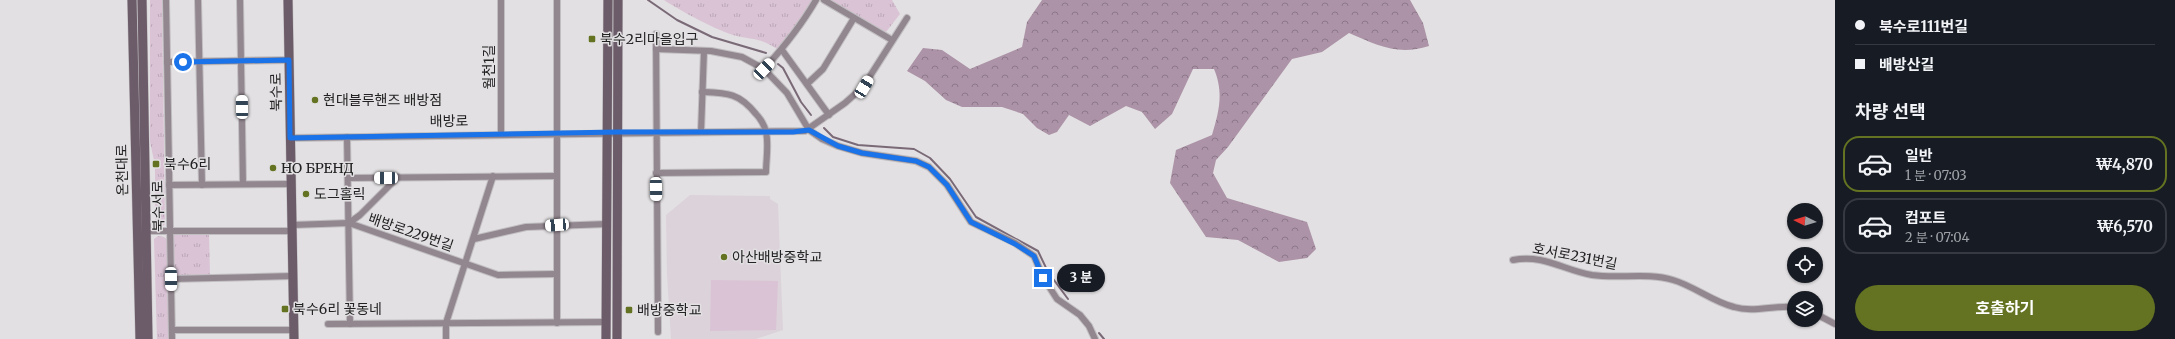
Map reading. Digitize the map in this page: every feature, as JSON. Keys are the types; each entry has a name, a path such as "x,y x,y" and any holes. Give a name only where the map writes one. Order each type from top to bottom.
{"street":[{"name":"온천대로","path":"132,0 140,339"},
{"name":"온천대로","path":"142,0 148,339"},
{"name":"북수서로","path":"166,0 172,339"},
{"path":"198,0 202,185"},
{"path":"240,0 243,184"},
{"name":"북수로","path":"172,330 294,335 288,0"},
{"name":"월천1길","path":"501,0 501,134"},
{"path":"557,0 557,322"},
{"path":"606,339 609,132 608,0"},
{"path":"617,339 618,0"},
{"path":"764,69 782,50 802,23 816,0"},
{"path":"824,0 892,40"},
{"path":"807,84 823,69 854,18"},
{"path":"809,130 864,87 907,18"},
{"path":"656,34 658,332"},
{"path":"656,50 704,51 742,57 764,69 787,93 809,130 838,146 862,153 916,161 929,167 947,185 971,222 1015,244 1034,256 1043,278 1057,299 1080,315 1089,326 1095,339"},
{"path":"782,50 829,115"},
{"path":"701,132 704,51"},
{"path":"167,62 289,60"},
{"path":"656,173 766,172 766,132 759,117 747,103 737,96 724,93 702,92"},
{"name":"배방로","path":"290,138 609,132 766,132 809,130"},
{"name":"배방로229번길","path":"347,137 350,324"},
{"name":"배방로229번길","path":"446,339 446,323 493,176"},
{"path":"348,178 557,176"},
{"name":"배방로229번길","path":"348,223 360,216 398,177"},
{"path":"169,186 291,184"},
{"name":"배방로229번길","path":"292,228 348,223 498,275 557,274"},
{"name":"배방로229번길","path":"474,239 526,227 608,224"},
{"path":"146,231 292,228"},
{"name":"호서로231번길","path":"1512,260 1528,258 1544,260 1590,274 1606,277 1654,276 1674,280 1735,308 1787,307"},
{"path":"171,279 293,276"},
{"path":"1823,318 1835,324"},
{"path":"328,324 606,322"}],"shaded area":[{"name":"아산배방중학교","path":"690,195 770,196 770,199 778,204 783,330 756,339 671,339 667,274 666,215"}],"green space":[{"path":"150,0 162,0 165,224 163,226 155,223 155,165 150,142"},
{"path":"664,0 812,0 800,21 777,49 762,41 737,36 720,30 689,15"},
{"path":"830,0 892,0 900,14 886,32"},
{"path":"1042,0 1410,0 1423,23 1429,46 1407,50 1388,48 1369,42 1349,33 1322,52 1292,59 1228,147 1216,160 1213,173 1227,198 1307,222 1316,249 1307,258 1279,262 1238,240 1206,237 1170,183 1176,150 1212,135 1217,118 1220,94 1214,69 1193,69 1172,114 1155,129 1142,112 1126,106 1090,126 1069,115 1057,132 1049,135 1037,128 1023,114 1002,107 962,107 946,100 925,81 907,71 923,48 942,50 970,69 1022,47 1027,22"},
{"path":"175,234 209,234 210,275 176,276 173,273 172,237"},
{"path":"158,236 167,239 169,339 157,339 154,239"},
{"path":"711,280 778,281 776,330 710,331"}],"waterway":[{"path":"648,0 677,20 712,37 766,53"},
{"path":"778,64 783,68 801,102 811,115"},
{"path":"824,128 833,137 858,145 914,149 930,158 950,179 976,217 1038,251 1048,272 1068,299"},
{"path":"1099,333 1104,339"}],"place":[{"name":"북수2리마을입구","path":"592,39"},
{"name":"현대블루핸즈 배방점","path":"315,100"},
{"name":"북수6리","path":"156,164"},
{"name":"НО БРЕНД","path":"273,168"},
{"name":"도그홀릭","path":"306,194"},
{"name":"아산배방중학교","path":"724,257"},
{"name":"북수6리 꽃동네","path":"285,309"},
{"name":"배방중학교","path":"629,310"}],"route":[{"path":"183,62 289,60 290,138 618,132 793,132 809,130 822,139 838,146 862,153 916,161 929,167 947,185 971,222 1015,244 1034,256 1043,278"}]}
